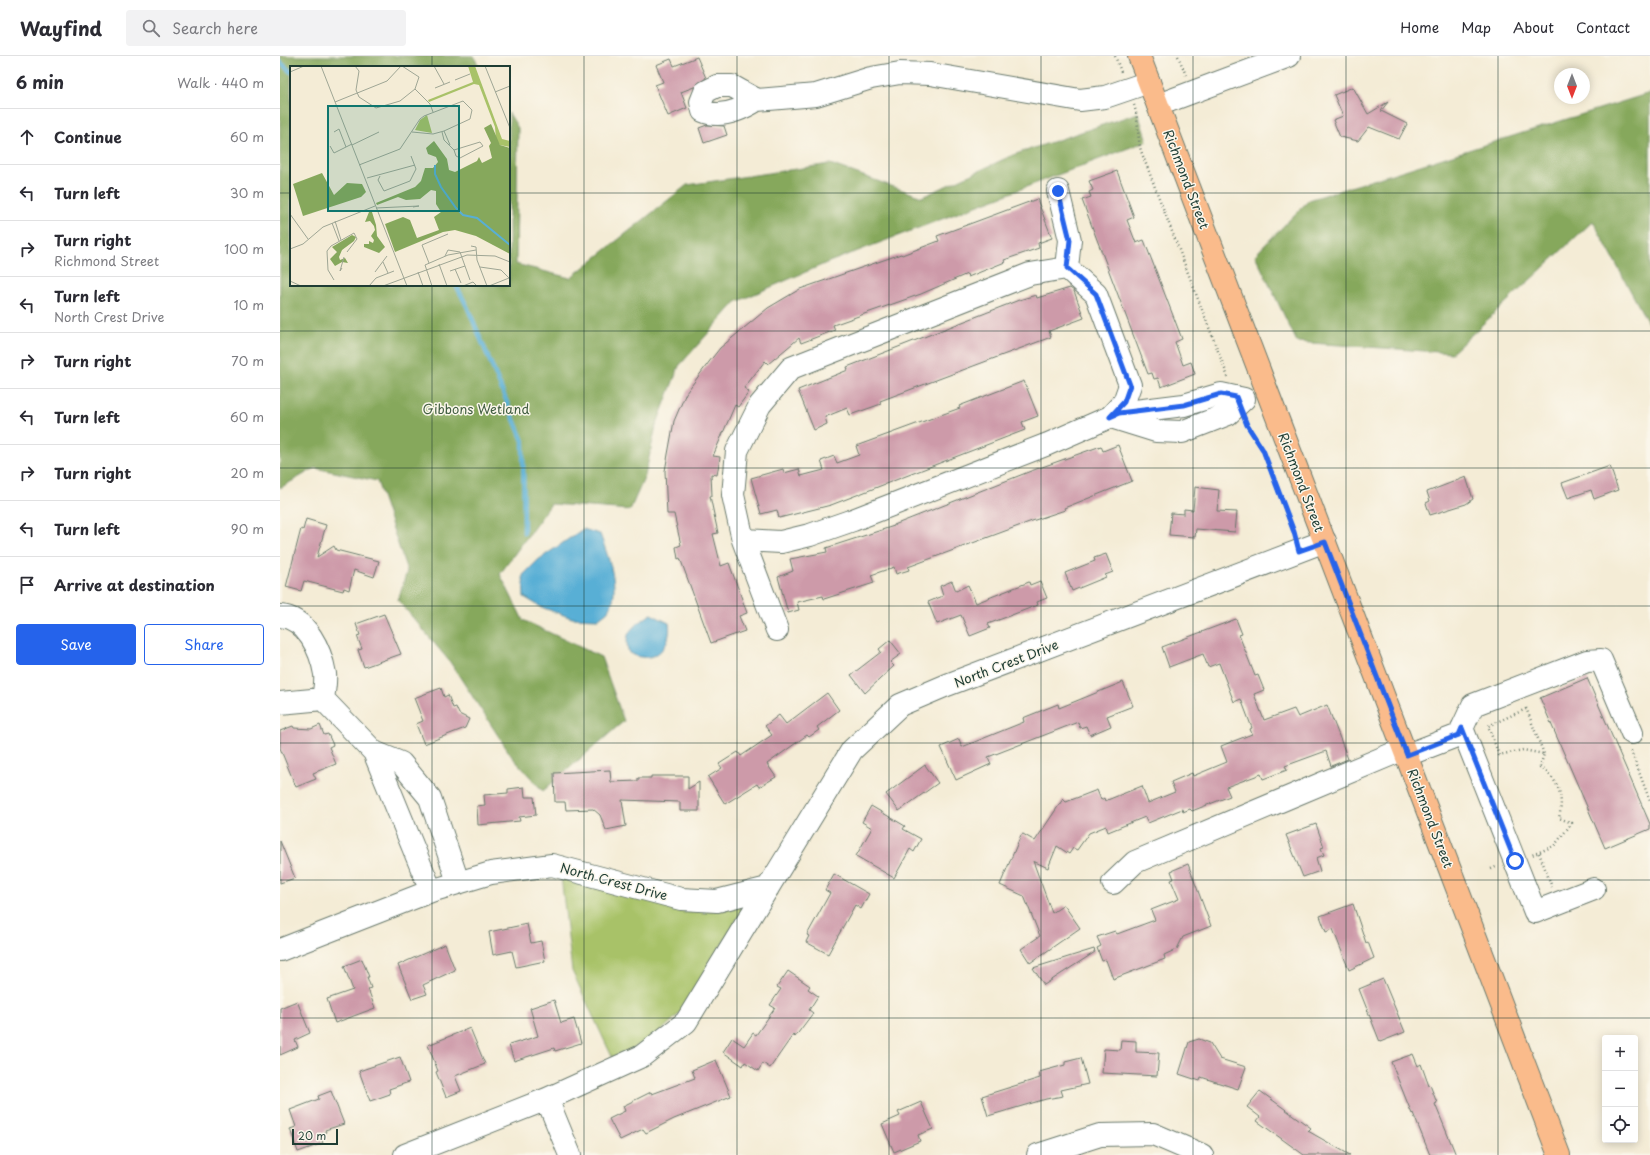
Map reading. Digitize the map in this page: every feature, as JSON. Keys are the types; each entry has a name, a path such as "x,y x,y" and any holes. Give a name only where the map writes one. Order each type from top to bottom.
{"main road":[{"name":"Richmond Street","path":"1139,56 1559,1155"}],"street":[{"path":"1158,105 1289,56"},
{"path":"757,100 816,95 871,78 900,73 930,74 1080,100 1105,97 1149,82"},
{"path":"1058,191 1070,240 1067,268"},
{"path":"1067,268 1096,294 1130,385 1124,402 1110,417"},
{"path":"777,630 743,540 732,496 737,451 760,405 791,368 1030,274 1067,268"},
{"path":"743,540 781,542 810,535 853,520 1048,444 1119,413 1184,405 1221,394 1237,400"},
{"name":"North Crest Drive","path":"405,1155 547,1099 642,1056 686,1022 852,750 900,705 947,685 1325,542"},
{"path":"280,616 287,617 307,631 317,649 325,675 323,699 374,752 431,891"},
{"path":"1113,883 1135,862 1406,752 1459,735 1473,705 1587,661 1601,660 1630,739"},
{"path":"280,703 323,699"},
{"path":"1462,728 1535,912 1594,889"},
{"path":"374,752 401,763 430,798 458,882"},
{"name":"North Crest Drive","path":"280,950 431,891 458,882 491,873 552,865 681,899 717,901 768,888"},
{"path":"547,1099 570,1155"},
{"path":"1038,1155 1100,1135 1153,1134 1202,1155"}],"path":[{"path":"1115,56 1137,114 1139,141 1142,151 1247,425 1263,450 1294,532 1299,551"},
{"path":"1491,869 1539,853 1554,846 1572,823 1559,818 1562,804 1561,794 1552,776 1540,767 1544,754 1525,704"},
{"path":"1526,709 1488,726 1499,755 1523,750 1544,754"},
{"path":"1630,739 1650,801"},
{"path":"1539,853 1554,891"}],"green space":[{"name":"Gibbons Wetland","path":"280,56 473,56 479,66 290,66 290,286 510,286 510,115 518,128 516,264 570,278 687,185 830,164 922,197 1013,155 1138,113 1147,141 829,262 736,302 679,366 656,426 645,476 630,510 551,504 500,574 523,620 601,657 624,721 543,791 512,757 450,662 398,600 407,571 377,481 315,468 280,488"},
{"path":"1650,93 1650,327 1593,221 1452,353 1297,342 1255,255 1309,200"},
{"path":"561,876 739,906 742,911 682,1011 656,1036 613,1059 572,971"}],"water":[{"path":"583,529 600,534 614,581 613,600 610,608 598,619 572,618 541,607 524,597 523,575 538,560"},
{"path":"651,614 669,623 669,636 664,648 648,657 640,657 629,653 627,639 631,629"}],"building":[{"path":"697,57 706,78 694,87 681,92 687,108 668,116 655,85 663,82 656,65 671,59 674,66"},
{"path":"1353,87 1368,114 1388,102 1381,111 1407,124 1399,139 1369,127 1358,141 1340,137 1333,120 1343,116 1334,95"},
{"path":"707,125 724,126 727,135 704,143 699,128"},
{"path":"1117,171 1134,217 1127,220 1136,243 1144,240 1182,339 1175,342 1183,365 1191,362 1195,374 1161,387 1158,378 1154,379 1152,373 1148,374 1082,200 1091,197 1089,192 1093,190 1089,181"},
{"path":"1037,199 1052,238 1038,243 1039,248 1004,260 1005,262 968,277 967,274 921,294 833,325 835,330 801,343 799,338 768,364 765,361 744,388 749,392 738,407 735,405 713,456 720,457 717,475 711,474 712,496 710,496 718,533 713,534 721,566 729,563 747,613 739,616 745,631 711,643 680,558 678,559 676,547 681,545 674,514 667,514 665,471 674,421 686,393 720,348 768,308 800,289 939,241 937,236"},
{"path":"1070,288 1074,291 1084,318 1049,331 1051,337 880,401 881,404 850,415 847,408 825,417 827,424 814,430 798,390 848,370 847,367 1019,300 1036,295 1037,298"},
{"path":"1024,381 1038,416 1022,422 1025,430 831,505 779,518 777,510 761,514 751,478 783,469 784,473 799,469 801,476 824,470 821,461 834,456 837,463 859,455 856,446 960,408 959,406"},
{"path":"1118,445 1132,481 1064,508 1065,510 908,567 909,570 896,574 894,567 871,575 874,583 824,599 823,596 797,602 799,610 788,613 778,577 793,571 790,559 827,552 826,548 894,526 1031,471 1101,446 1103,451"},
{"path":"1610,466 1618,490 1594,499 1591,490 1568,498 1562,483"},
{"path":"1466,477 1473,499 1466,504 1430,515 1426,503 1430,501 1427,492"},
{"path":"1195,487 1219,490 1217,511 1237,512 1235,532 1196,529 1195,537 1169,535 1171,513 1184,514 1184,509 1193,510"},
{"path":"306,519 326,525 317,557 334,546 336,550 379,561 374,577 354,570 349,590 344,588 343,591 304,581 301,591 286,587 301,529 303,530"},
{"path":"1106,554 1113,572 1105,575 1106,577 1072,591 1065,573 1095,561 1094,558"},
{"path":"952,581 956,591 968,585 976,603 1029,582 1030,585 1040,581 1047,598 1037,602 1038,605 988,624 990,628 970,636 961,615 937,624 928,602 943,596 940,586"},
{"path":"384,614 401,654 364,667 358,650 362,649 357,636 360,635 356,624"},
{"path":"1236,619 1242,634 1239,635 1255,676 1258,675 1264,690 1254,694 1264,720 1294,709 1298,717 1327,705 1348,759 1331,766 1326,751 1285,766 1287,770 1263,779 1261,774 1226,787 1230,796 1192,811 1190,809 1183,812 1182,809 1148,823 1145,817 1108,832 1106,826 1089,833 1077,850 1073,848 1069,854 1057,846 1048,868 1033,861 1052,913 1064,905 1080,928 1030,963 1021,949 1040,936 1024,896 1000,885 1021,835 1023,834 1035,841 1063,799 1066,802 1097,790 1101,800 1104,798 1105,801 1142,786 1148,803 1175,792 1171,782 1192,773 1193,776 1227,762 1221,746 1252,734 1250,729 1252,728 1241,699 1234,702 1219,663 1208,667 1203,654 1169,667 1162,647"},
{"path":"890,640 901,654 890,662 894,666 865,693 851,675 881,652 879,649"},
{"path":"1587,678 1650,824 1650,829 1605,848 1540,698"},
{"path":"1123,682 1133,706 1107,716 1111,726 1090,735 1086,726 1080,728 1078,722 988,757 991,764 956,780 941,747 959,739 962,747 1024,722 1023,718 1058,704 1059,708"},
{"path":"441,688 444,697 448,695 453,708 456,707 459,714 469,719 465,728 424,744 416,724 423,721 414,698"},
{"path":"827,693 839,710 817,727 819,730 809,737 807,735 767,764 776,777 759,787 757,784 725,804 708,777 722,768 719,764 738,752 741,756 772,735 765,726 779,715 786,724"},
{"path":"320,725 324,735 328,734 333,745 329,747 336,764 313,773 316,779 296,787 280,748 280,731 293,726 294,728 311,729"},
{"path":"925,765 938,783 899,811 886,794"},
{"path":"610,770 611,782 638,781 638,778 651,778 651,776 688,776 688,789 699,782 699,811 680,811 680,802 622,800 626,826 606,830 600,815 593,809 566,810 565,802 555,802 554,773"},
{"path":"524,787 525,797 534,797 536,815 519,817 520,821 478,825 477,806 485,805 484,795 508,793 508,789"},
{"path":"871,806 905,826 903,829 921,839 914,852 910,849 894,878 856,856 872,828 862,822"},
{"path":"1316,824 1324,847 1321,848 1324,855 1316,858 1320,871 1303,877 1286,835"},
{"path":"280,841 295,878 280,883"},
{"path":"1188,864 1211,926 1183,937 1177,949 1164,955 1165,959 1113,979 1106,960 1102,961 1097,948 1101,946 1097,937 1115,931 1117,934 1155,920 1151,910 1179,899 1171,880 1174,879 1171,871"},
{"path":"834,874 869,894 861,909 855,905 828,954 806,942 809,936 807,935 830,893 825,890"},
{"path":"1353,904 1366,943 1368,942 1374,958 1349,970 1333,929 1326,932 1320,916"},
{"path":"527,924 531,943 541,941 545,961 516,967 512,951 493,955 489,932"},
{"path":"445,944 455,970 423,985 427,994 412,999 398,965"},
{"path":"1094,949 1095,952 1044,985 1033,968"},
{"path":"362,959 369,977 367,977 371,988 368,989 375,1008 335,1023 327,999 353,990 344,966"},
{"path":"788,971 810,986 808,989 818,996 809,1010 813,1013 795,1037 793,1035 770,1068 763,1063 758,1071 745,1062 743,1066 723,1052 732,1038 744,1046 753,1033 756,1035 775,1008 770,1005 781,989 777,987"},
{"path":"1383,979 1405,1032 1380,1042 1359,989"},
{"path":"554,1000 561,1023 574,1019 581,1043 555,1051 554,1048 514,1061 509,1045 538,1036 530,1008"},
{"path":"297,1001 310,1033 295,1040 298,1047 280,1055 280,1008"},
{"path":"470,1028 485,1064 455,1076 461,1091 446,1097 436,1072 438,1071 428,1045"},
{"path":"1199,1039 1210,1043 1220,1059 1246,1067 1238,1089 1201,1077 1200,1081 1179,1074 1189,1042"},
{"path":"1121,1040 1136,1041 1136,1052 1159,1053 1157,1076 1102,1073 1104,1049 1120,1050"},
{"path":"1413,1054 1418,1066 1421,1064 1429,1086 1430,1085 1437,1103 1435,1104 1456,1155 1430,1155 1413,1113 1412,1114 1391,1062"},
{"path":"400,1057 409,1082 389,1089 390,1094 370,1101 359,1071"},
{"path":"1081,1058 1088,1084 1061,1090 1063,1096 1046,1099 988,1116 982,1096 1040,1078 1039,1072 1065,1065 1065,1062"},
{"path":"716,1060 731,1096 674,1119 646,1133 643,1129 620,1140 609,1119 625,1111 623,1106 651,1092 652,1094 695,1078 692,1070"},
{"path":"331,1091 344,1124 325,1130 326,1132 319,1135 323,1143 298,1152 290,1129 296,1127 290,1110 319,1099 318,1096"},
{"path":"1260,1091 1311,1128 1308,1131 1350,1155 1304,1155 1257,1121 1260,1117 1247,1107"},
{"path":"921,1102 933,1129 918,1135 920,1141 894,1152 882,1124 900,1116 898,1112"}],"waterway":[{"path":"280,62 290,71"},
{"path":"457,286 467,306 523,441 524,533"}],"route":[{"path":"1058,191 1070,240 1067,268 1096,294 1130,385 1124,402 1110,417 1119,413 1184,405 1221,394 1236,397 1247,425 1263,450 1294,532 1299,551 1325,542 1407,755 1459,735 1462,728 1515,861"}]}
